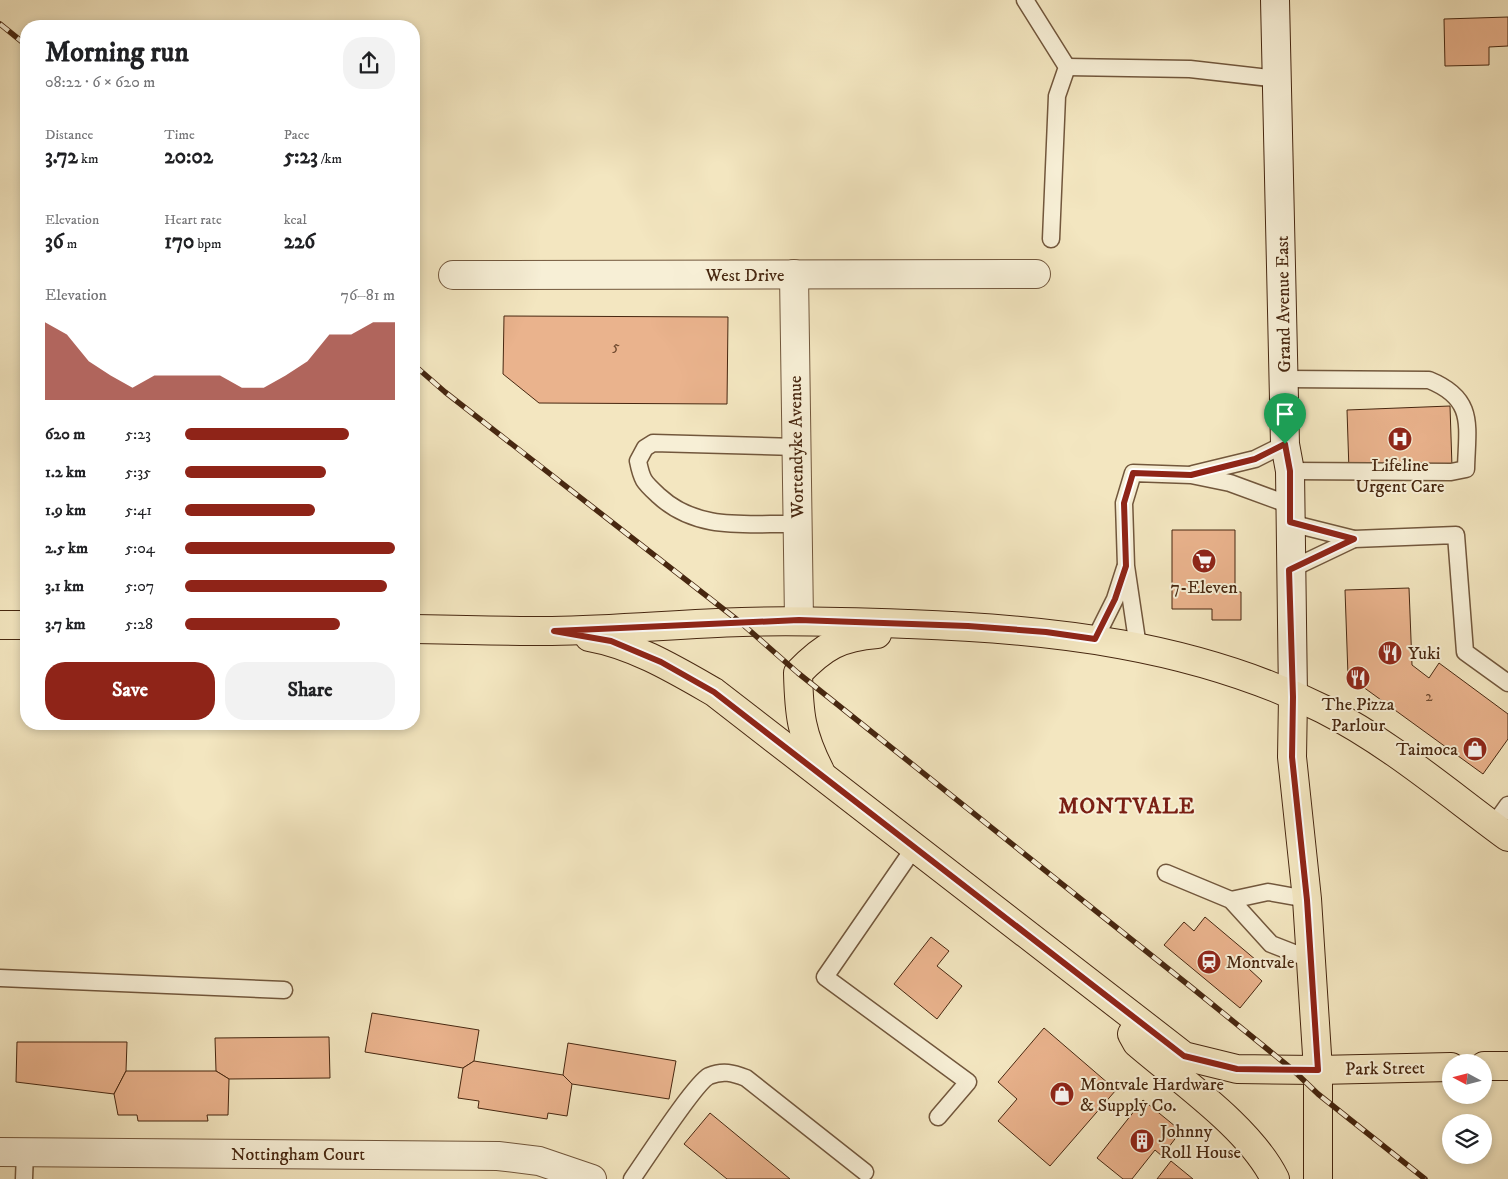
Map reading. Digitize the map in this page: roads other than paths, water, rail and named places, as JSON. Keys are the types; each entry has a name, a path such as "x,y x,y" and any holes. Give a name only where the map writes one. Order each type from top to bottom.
{"main road":[{"path":"799,620 799,714 807,745 821,773"},
{"path":"420,629 554,631 799,620 968,626 1046,632 1095,639 1180,656 1245,676 1323,709 1381,743 1503,823"},
{"path":"0,625 20,625"},
{"path":"798,673 818,652 852,636 968,626"},
{"name":"Park Street","path":"554,631 611,641 661,662 714,692 1184,1056 1237,1069 1318,1070 1442,1066"},
{"path":"1293,697 1292,757 1312,960 1318,1070 1318,1179"},
{"path":"1115,1004 1137,1043 1246,1137 1268,1165 1275,1179"},
{"path":"1492,1066 1508,1066"}],"street":[{"name":"Grand Avenue East","path":"1276,0 1285,444 1290,471 1289,570 1293,697"},
{"name":"Wortendyke Avenue","path":"794,274 799,620"},
{"name":"West Drive","path":"453,275 1036,274"},
{"name":"Nottingham Court","path":"12,1152 498,1156 539,1162 592,1179"}],"lane":[{"path":"1025,0 1067,67"},
{"path":"1067,67 1190,69 1203,72 1246,74 1278,79"},
{"path":"1051,239 1057,96 1067,67"},
{"path":"1284,378 1429,380 1445,386 1458,397 1466,413 1466,469 1451,472 1290,471"},
{"path":"796,447 653,443 645,448 638,461 642,480 669,505 693,518 710,522 797,524"},
{"path":"1191,475 1255,459 1285,444"},
{"path":"1138,647 1126,566 1124,503 1133,473 1191,475 1230,483 1290,514 1354,539"},
{"path":"1289,570 1354,539 1456,535 1465,652 1508,683"},
{"path":"1095,639 1115,599 1126,566"},
{"path":"914,848 825,977 968,1082 938,1117"},
{"path":"1166,873 1231,900 1271,944 1312,960"},
{"path":"1231,900 1268,892 1307,900"},
{"path":"0,978 284,990"},
{"path":"632,1179 687,1101 708,1077 728,1072 746,1078 865,1172"},
{"path":"12,1152 24,1179"}],"railway":[{"path":"0,24 20,40"},
{"path":"420,370 445,392 740,622 798,673 1191,987 1293,1070 1318,1094 1425,1179"}],"place":[{"name":"Lifeline Urgent Care","path":"1400,439"},
{"name":"7-Eleven","path":"1204,561"},
{"name":"Yuki","path":"1390,653"},
{"name":"The Pizza Parlour","path":"1358,678"},
{"name":"Taimoca","path":"1475,749"},
{"name":"Montvale","path":"1209,962"},
{"name":"Montvale Hardware & Supply Co.","path":"1062,1094"},
{"name":"Johnny Roll House","path":"1142,1141"}],"district":[{"name":"MONTVALE","path":"1127,805"}]}
